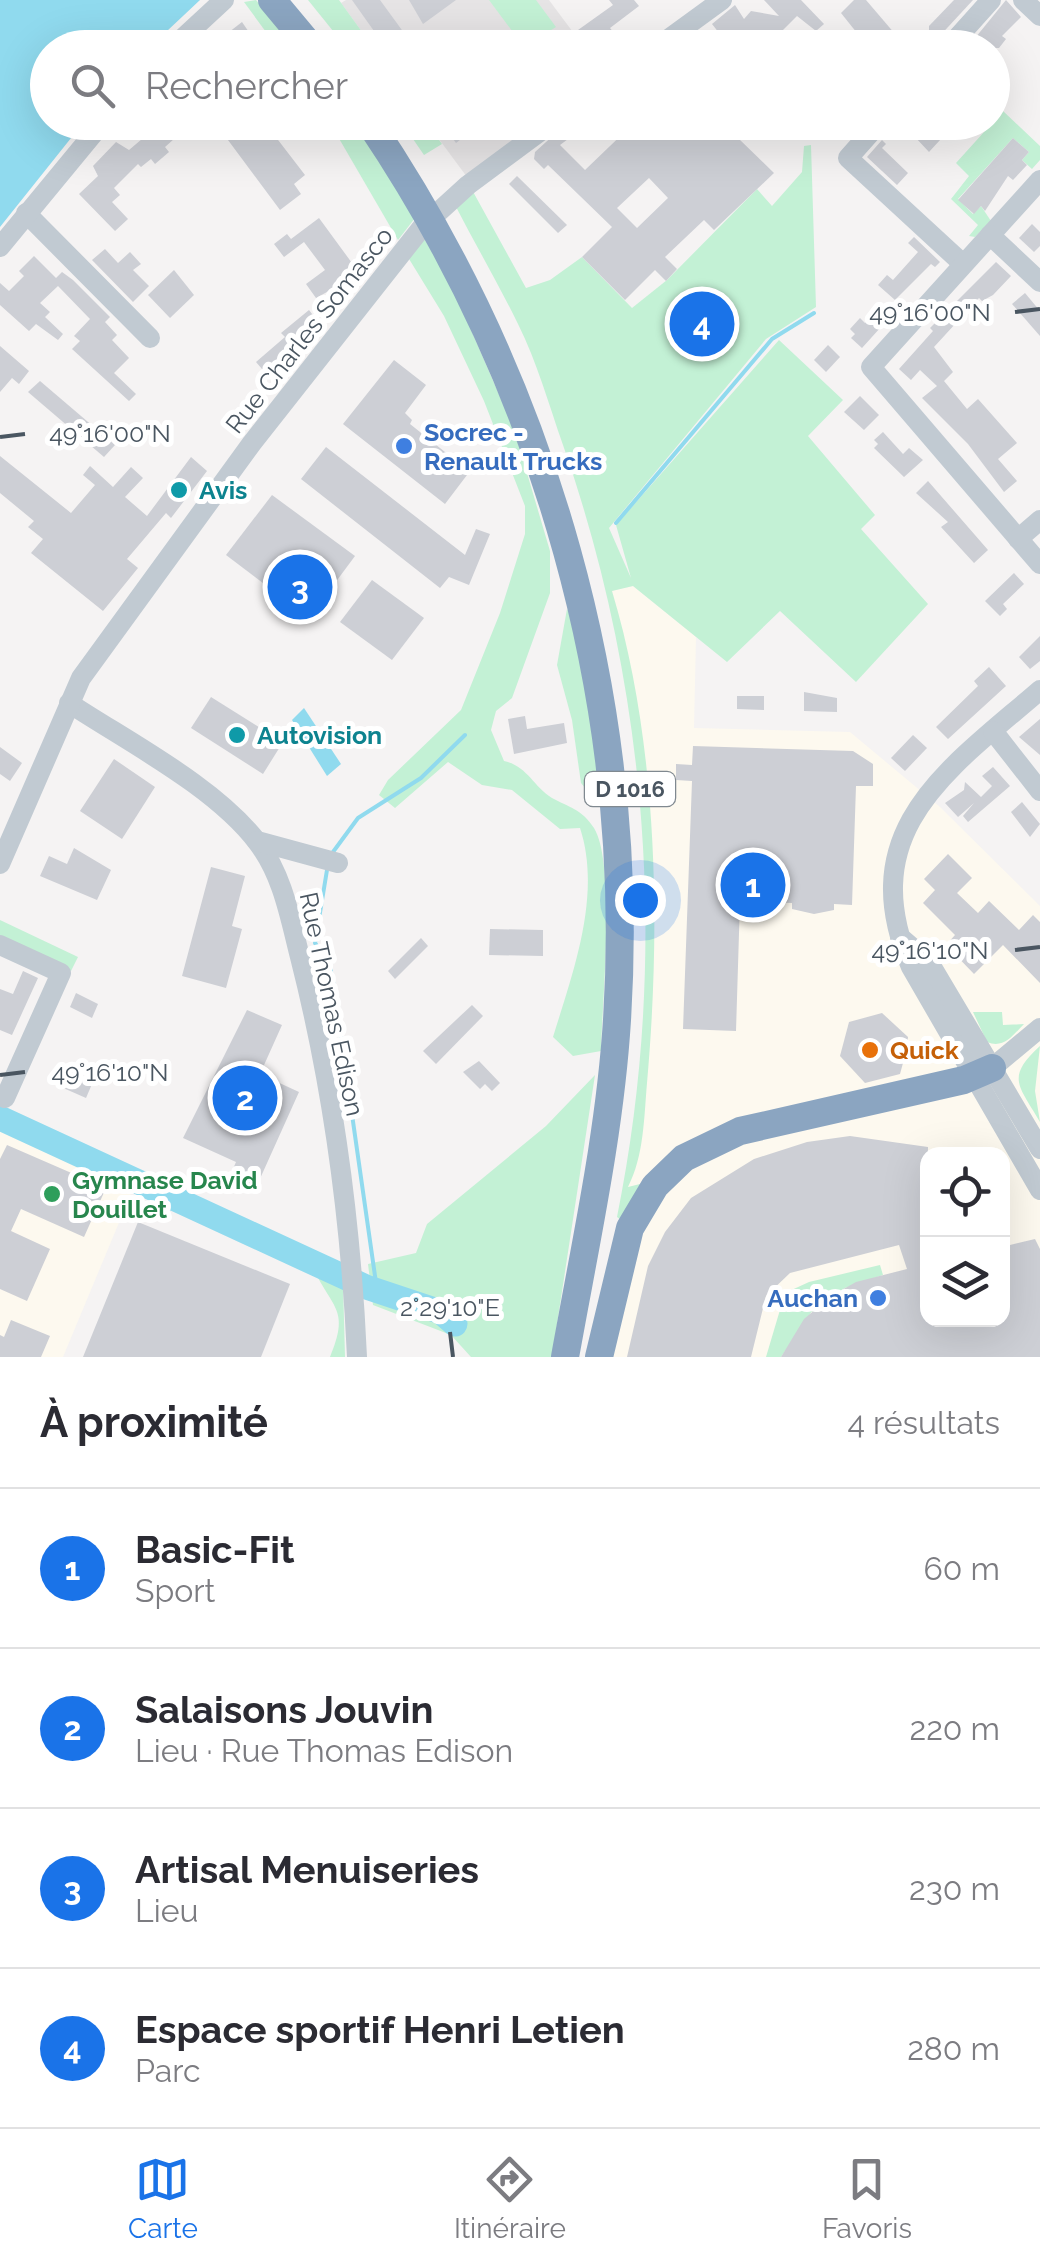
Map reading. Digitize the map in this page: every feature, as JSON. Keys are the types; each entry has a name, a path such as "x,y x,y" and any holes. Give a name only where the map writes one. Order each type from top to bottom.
{"highway":[{"path":"272,0 306,30"},
{"path":"295,0 312,30"},
{"name":"D 1016","path":"383,140 417,182"},
{"name":"D 1016","path":"398,140 417,182 521,366 573,506 608,645 631,804 637,906 632,1056 623,1130 583,1357"},
{"name":"D 1016","path":"456,251 553,503 593,658 610,775 620,918 617,1021 604,1142 565,1357"},
{"path":"599,1357 630,1228 655,1186 684,1158 740,1131 983,1072"}],"street":[{"path":"192,30 224,0"},
{"path":"681,30 722,0"},
{"path":"964,30 991,0"},
{"path":"1023,0 1040,16"},
{"path":"0,247 88,140"},
{"name":"Rue Charles Somasco","path":"0,864 69,703 94,656 407,244 459,192 529,140"},
{"path":"864,140 848,158 964,264"},
{"path":"1040,180 871,367 1040,564"},
{"path":"26,213 150,338"},
{"path":"990,235 1040,282"},
{"path":"1018,539 1040,520"},
{"path":"1040,690 927,790 915,809 895,874 900,937 920,984 1040,1149"},
{"name":"Rue Thomas Edison","path":"69,703 208,797 257,842 283,892 314,1016 338,1149 357,1357"},
{"path":"993,731 1040,791"},
{"path":"257,842 338,863"},
{"path":"0,945 62,972 6,1098"},
{"path":"983,1072 1040,1028"},
{"path":"983,1072 1040,1190"}],"shaded area":[{"path":"549,0 571,30 361,30 341,3"},
{"path":"440,140 518,140 467,177"},
{"path":"633,586 696,637 694,728 850,732 940,807 1040,906 1040,1357 610,1357 649,975 640,767 611,591"},
{"path":"0,1130 133,1189 63,1357 0,1357"}],"green space":[{"path":"256,0 282,30 265,30 244,2"},
{"path":"308,0 339,0 361,30 332,30"},
{"path":"489,0 536,0 556,27 551,30 511,30"},
{"path":"1010,118 1040,146 1040,160 1032,169 1022,160 1029,152 1013,138 958,199 973,214 981,206 991,221 975,237 969,236 978,225 951,199 969,176 956,163 977,140 1010,140"},
{"path":"340,140 368,140 415,218 398,240"},
{"path":"414,140 439,140 442,144 424,155"},
{"path":"811,145 816,307 766,339 609,528 631,578 616,525 779,340 843,400 808,436 875,515 861,529 928,604 856,682 780,611 727,662 633,586 612,591 639,710 647,772 654,898 644,1123 628,1187 644,1183 625,1223 617,1217 643,1023 645,925 642,827 632,730 615,633 592,538 548,399 518,324 454,203 471,188 526,288 550,280 582,257 632,308 667,280 757,189 772,206 802,172 804,146"},
{"path":"423,237 449,279 514,429 550,551 550,593 512,698 496,711 491,730 504,761 519,767 545,793 585,817 601,846 606,902 601,1051 573,1056 553,1037 576,960 586,906 586,854 580,828 560,829 512,790 482,785 448,762 395,808 379,795 388,780 461,710 500,613 525,534 525,506 484,401 444,316 406,254"},
{"path":"567,609 574,621 604,793 596,801 581,783 572,720 557,665"},
{"path":"0,920 78,957 71,971 0,937"},
{"path":"973,1012 1002,1012 1003,1025 1024,1024 1008,1040 993,1044 987,1042"},
{"path":"1040,1046 1035,1091 1040,1122 1022,1090 1019,1074"},
{"path":"595,1075 552,1357 471,1357 451,1335 373,1305 368,1264 416,1253 427,1224 546,1126"},
{"path":"880,1265 883,1275 845,1288 827,1301 840,1336 812,1311 781,1357 766,1357 785,1293 809,1282"},
{"path":"314,1270 343,1283 345,1357 330,1357 339,1319"}],"water":[{"path":"0,0 200,0 168,30 30,30 30,140 69,140 0,227"},
{"path":"304,708 341,764 327,776 292,720"}],"building":[{"path":"352,0 380,0 402,30 373,30"},
{"path":"409,0 456,0 423,24"},
{"path":"609,0 634,0 639,6 612,30 578,30 613,5"},
{"path":"764,0 801,0 824,24 815,30 797,16 783,30 717,30 712,24 735,5 744,19 751,11 779,16"},
{"path":"854,0 866,0 892,30 855,30 841,13"},
{"path":"954,0 973,0 945,30 929,30"},
{"path":"1006,0 1021,17 1008,30 982,30"},
{"path":"242,22 248,30 232,30"},
{"path":"1013,138 1029,152 1022,160 1027,165 1013,180 1008,176 985,211 981,206 974,214 958,200"},
{"path":"141,140 173,140 165,147 169,152 155,164 151,159 141,167 138,164 114,188 120,195 112,202 128,219 115,231 79,194 98,176 93,166 116,142 129,150"},
{"path":"228,140 278,140 305,175 294,184 301,194 280,210"},
{"path":"548,140 567,140 560,145 585,170 616,140 740,140 774,173 714,230 704,220 665,257 677,269 666,281 655,270 625,300 582,257 612,227 548,165 544,169 534,159 535,152","holes":["649,178 668,198 637,228 617,208"]},
{"path":"882,140 886,144 882,148 908,173 897,185 867,157"},
{"path":"918,140 940,140 929,152"},
{"path":"517,176 567,225 558,233 509,184"},
{"path":"319,218 360,274 316,298 306,284 325,270 304,242 284,257 274,244 287,234 291,239"},
{"path":"1032,224 1040,232 1040,246 1034,252 1019,238"},
{"path":"914,237 940,262 935,267 931,264 895,300 878,285 887,275 893,280 918,252 908,243"},
{"path":"105,249 118,263 130,252 141,264 133,270 149,286 133,302 92,260"},
{"path":"34,256 56,278 62,272 73,280 110,317 105,322 117,335 112,340 129,358 114,373 136,394 129,401 72,349 80,341 74,336 90,319 58,286 40,303 50,312 45,317 63,334 58,340 36,324 29,331 0,305 0,283 9,291 24,276 19,271"},
{"path":"996,262 1011,276 993,295 982,301 979,298 934,347 953,372 944,381 967,409 978,399 1017,443 998,459 1017,481 1004,492 968,444 922,398 937,386 920,370 911,380 899,369 933,331 930,328"},
{"path":"174,270 194,295 170,318 148,295"},
{"path":"1025,293 1040,311 1040,336 1012,304"},
{"path":"879,307 890,317 862,348 851,338 855,334 850,329 860,318 865,323"},
{"path":"309,310 319,323 268,376 256,362 285,337 281,333"},
{"path":"828,345 840,357 826,372 814,360"},
{"path":"0,346 29,371 19,384 12,378 0,392"},
{"name":"Socrec - Renault Trucks","path":"394,360 426,385 405,413 412,420 410,424 465,468 462,471 467,475 445,504 343,424"},
{"path":"40,381 115,445 104,457 28,392"},
{"path":"860,396 879,415 864,430 844,412"},
{"path":"883,432 903,454 909,448 923,460 904,477 874,448 878,444 874,440"},
{"path":"326,447 465,555 476,529 490,534 469,585 449,577 440,588 301,479"},
{"path":"0,456 71,513 95,485 83,475 90,466 113,487 131,467 143,478 125,497 147,516 191,457 207,471 171,518 166,513 127,559 138,568 103,611 31,553 43,539 28,527 34,521 0,493"},
{"path":"928,481 988,550 974,563 941,527 948,522 916,493"},
{"path":"272,495 355,556 309,618 226,555"},
{"path":"1014,573 1024,584 1003,604 1007,609 1000,616 985,601"},
{"path":"372,580 424,618 392,660 340,622"},
{"path":"1040,636 1040,661 1030,669 1019,657"},
{"path":"989,667 1006,686 948,739 936,727 978,686 974,681"},
{"path":"804,692 837,698 837,712 804,711"},
{"path":"737,696 764,696 764,710 737,709"},
{"name":"Autovision","path":"211,697 283,742 263,774 191,728"},
{"path":"525,716 527,729 564,723 567,743 514,754 508,719"},
{"path":"1040,719 1040,755 1019,737"},
{"path":"913,735 927,748 905,771 891,758"},
{"path":"693,746 853,751 873,764 873,786 856,786 852,905 834,904 834,910 814,914 792,909 792,903 740,901 736,1031 683,1029 692,781 676,780 676,764 692,765"},
{"path":"0,747 22,763 10,781 0,774"},
{"path":"114,759 155,787 122,839 80,811"},
{"path":"993,767 1010,786 968,822 963,816 974,803 958,817 945,803 964,790 965,782 981,797 992,786 982,776"},
{"path":"1022,802 1040,824 1030,837 1011,812"},
{"path":"74,848 111,870 97,900 40,876 49,856 67,864"},
{"path":"948,854 972,878 957,893 978,913 989,901 1019,930 1033,915 1040,922 1040,983 1003,945 974,974 946,945 955,935 923,903 935,890 924,879"},
{"path":"211,867 245,876 232,926 242,929 226,988 182,976"},
{"path":"490,929 543,930 543,956 489,955"},
{"path":"421,938 428,946 395,979 388,971"},
{"path":"23,971 38,978 12,1035 0,1030 0,989 13,994"},
{"path":"76,993 98,1004 92,1018 70,1007"},
{"path":"472,1005 483,1016 436,1064 423,1051"},
{"path":"247,1010 282,1025 260,1074 299,1092 254,1192 228,1180 236,1162 183,1138"},
{"name":"Quick","path":"882,1013 908,1037 906,1052 900,1074 865,1083 840,1056 849,1022"},
{"path":"479,1061 500,1083 492,1091 485,1084 480,1089 463,1072"},
{"path":"67,1072 92,1084 86,1098 61,1087"},
{"path":"850,1136 928,1147 920,1147 920,1327 1010,1327 1010,1245 1035,1239 1040,1249 1040,1357 781,1357 804,1319 831,1296 856,1282 907,1269 899,1245 790,1273 766,1296 751,1357 627,1357 648,1266 665,1232 691,1198 754,1159 807,1142"},
{"name":"Gymnase David Douillet","path":"7,1145 106,1188 84,1237 21,1209 11,1231 50,1249 27,1301 0,1289 0,1159"},
{"path":"138,1222 290,1284 261,1357 83,1357"},
{"path":"11,1320 50,1336 41,1357 0,1357 0,1335 4,1337"}],"waterway":[{"path":"616,523 772,339 814,313"},
{"path":"333,852 358,818 421,778 465,735"},
{"path":"327,870 315,943 329,963 333,981 377,1290"},
{"path":"0,1118 366,1287 441,1312 455,1324"}],"place":[{"name":"Espace sportif Henri Letien","path":"702,324"},
{"name":"Socrec - Renault Trucks","path":"404,446"},
{"name":"Avis","path":"179,490"},
{"name":"Artisal Menuiseries","path":"300,587"},
{"name":"Autovision","path":"237,735"},
{"name":"Basic-Fit","path":"753,885"},
{"name":"Quick","path":"870,1050"},
{"name":"Salaisons Jouvin","path":"245,1098"},
{"name":"Gymnase David Douillet","path":"52,1194"},
{"name":"Auchan","path":"878,1298"}]}
